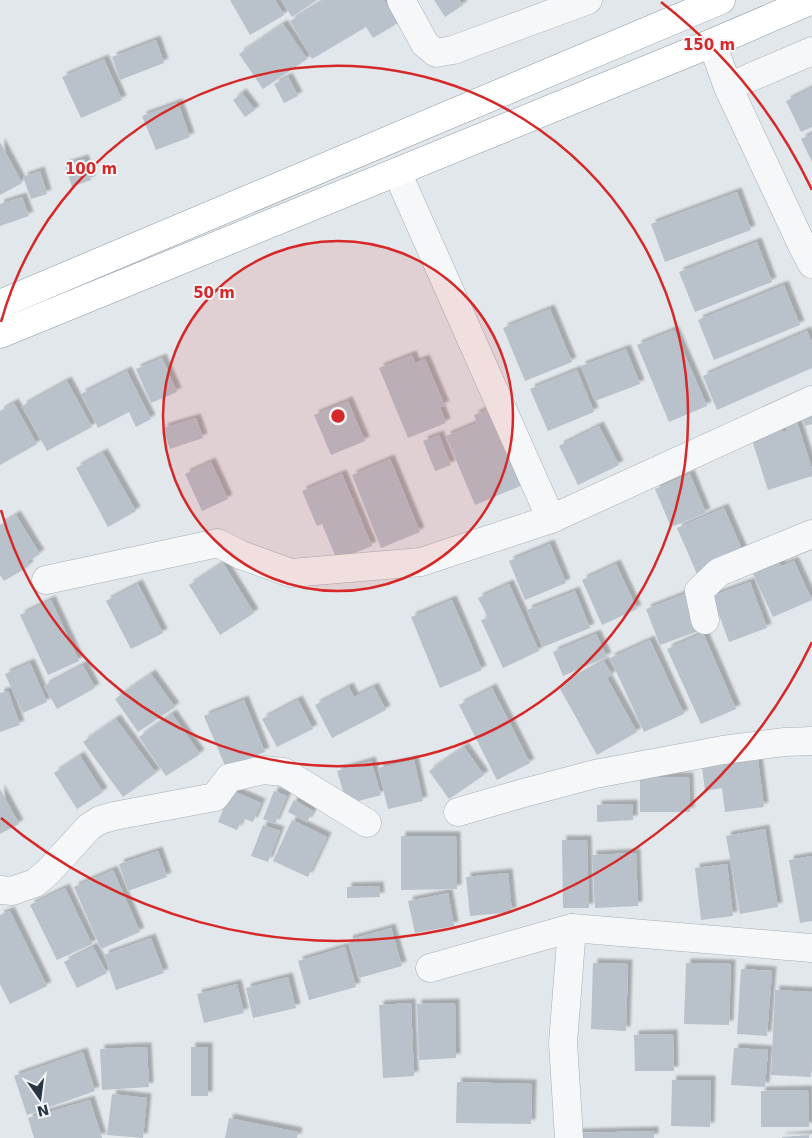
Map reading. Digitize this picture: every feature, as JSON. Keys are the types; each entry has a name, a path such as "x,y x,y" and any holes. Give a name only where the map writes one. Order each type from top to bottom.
{"highway":[{"path":"0,334 712,43 812,0"},
{"path":"0,304 712,2"}],"street":[{"path":"401,0 425,44 436,53 454,50 588,0"},
{"path":"712,43 728,87 812,264"},
{"path":"728,87 812,52"},
{"path":"397,172 551,518"},
{"path":"46,580 218,542 241,555 291,573 421,562 551,518 812,400"},
{"path":"705,620 699,591 719,572 812,534"},
{"path":"458,812 604,772 723,750 785,742 812,741"},
{"path":"0,890 12,891 35,883 48,872 89,827 100,820 215,797 229,778 263,770 284,772 368,823"},
{"path":"430,968 572,928 812,948"},
{"path":"569,1138 562,1043 572,928"}],"building":[{"path":"230,0 275,0 284,15 250,35"},
{"path":"281,0 317,0 292,17"},
{"path":"325,0 384,0 398,23 373,38 366,27 312,59 290,21"},
{"path":"434,0 459,0 463,5 445,17"},
{"path":"283,24 307,59 263,89 239,54"},
{"path":"156,40 164,63 120,80 112,57"},
{"path":"104,59 122,100 81,118 62,77"},
{"path":"288,77 298,96 284,103 274,84"},
{"path":"812,88 812,127 801,132 786,101"},
{"path":"242,93 255,110 245,117 233,100"},
{"path":"178,103 190,137 156,150 142,116"},
{"path":"812,134 812,162 801,139"},
{"path":"0,142 22,183 0,195"},
{"path":"84,159 91,180 72,187 65,165"},
{"path":"40,171 47,194 31,199 23,177"},
{"path":"737,192 751,230 665,262 651,224"},
{"path":"22,197 29,216 0,226 0,204"},
{"path":"757,242 772,282 695,312 679,272"},
{"path":"784,285 800,325 714,360 698,320"},
{"path":"550,309 572,362 525,381 503,328"},
{"path":"674,330 707,406 669,422 637,345"},
{"path":"807,331 812,343 812,368 717,410 703,376"},
{"path":"626,349 640,384 595,401 581,366"},
{"path":"412,355 415,363 425,359 445,406 440,407 446,423 408,438 379,368"},
{"path":"162,358 177,392 151,403 136,369"},
{"path":"577,370 594,412 548,431 530,389"},
{"path":"127,371 151,419 136,427 129,412 98,428 81,394"},
{"path":"67,381 92,427 47,451 22,406"},
{"path":"348,401 365,441 331,455 314,415"},
{"path":"14,403 37,444 0,465 0,411"},
{"path":"492,407 525,484 475,505 446,436 477,423 474,415"},
{"path":"812,408 812,424 805,426 800,412"},
{"path":"196,418 203,438 170,449 163,428"},
{"path":"796,419 812,469 812,476 768,490 751,437 781,421 783,432 787,431 784,422"},
{"path":"599,426 619,465 578,485 559,446"},
{"path":"439,435 451,465 435,471 423,441"},
{"path":"103,453 136,511 108,527 76,468"},
{"path":"390,459 420,532 381,548 352,475"},
{"path":"211,462 228,499 202,511 185,474"},
{"path":"342,474 372,546 337,560 322,524 317,526 302,491"},
{"path":"690,474 706,513 671,527 655,489"},
{"path":"724,508 744,554 697,574 677,528"},
{"path":"16,515 40,554 27,562 29,566 4,581 0,575 0,525"},
{"path":"550,544 566,583 525,600 509,561"},
{"path":"794,561 812,600 773,617 753,574 779,562 781,566"},
{"path":"223,563 254,613 220,635 189,585"},
{"path":"616,564 637,609 602,625 582,580"},
{"path":"750,582 767,628 729,642 712,596"},
{"path":"138,584 163,633 131,649 106,601"},
{"path":"509,584 539,651 503,668 481,620 488,618 478,598"},
{"path":"575,591 590,628 543,647 527,610"},
{"path":"687,593 701,630 660,645 646,609"},
{"path":"51,600 79,661 48,675 20,615"},
{"path":"452,600 482,670 440,688 411,617"},
{"path":"703,633 736,709 701,724 667,649"},
{"path":"596,634 607,657 563,676 553,652"},
{"path":"650,640 684,714 644,732 610,658"},
{"path":"604,661 612,675 607,678 637,732 597,755 559,687"},
{"path":"30,663 47,702 23,713 5,674"},
{"path":"83,665 95,688 57,709 44,686"},
{"path":"151,674 175,707 138,732 115,699"},
{"path":"349,687 354,697 374,687 386,710 332,738 315,705"},
{"path":"492,688 530,763 497,780 459,705"},
{"path":"8,691 20,725 0,732 0,693"},
{"path":"244,700 265,752 226,768 204,716"},
{"path":"298,700 313,729 277,747 262,719"},
{"path":"172,714 200,754 166,776 139,737"},
{"path":"116,719 156,773 123,797 83,742"},
{"path":"464,747 484,775 449,799 429,771"},
{"path":"757,752 764,807 725,812 722,788 705,791 701,759"},
{"path":"80,756 103,792 77,809 54,773"},
{"path":"414,760 423,801 388,809 378,768"},
{"path":"371,761 381,795 347,804 337,771"},
{"path":"640,777 689,777 690,812 640,812"},
{"path":"0,789 19,824 0,834"},
{"path":"231,790 261,803 253,822 243,818 237,830 218,822"},
{"path":"274,791 287,796 275,824 263,819"},
{"path":"294,800 313,811 307,822 288,812"},
{"path":"633,804 633,820 597,822 597,805"},
{"path":"292,820 327,837 308,877 273,861"},
{"path":"263,825 280,831 268,862 251,856"},
{"path":"765,829 778,907 740,914 726,836"},
{"path":"401,836 456,836 457,889 401,890"},
{"path":"562,840 587,840 589,908 563,908"},
{"path":"158,851 167,877 128,891 119,864"},
{"path":"636,853 638,906 595,908 592,855"},
{"path":"812,856 812,921 800,923 789,860"},
{"path":"727,864 733,916 701,920 695,868"},
{"path":"113,870 140,932 101,949 74,887"},
{"path":"508,873 512,912 470,916 466,877"},
{"path":"379,886 380,897 347,898 347,887"},
{"path":"65,888 92,944 57,960 30,905"},
{"path":"448,893 454,926 415,933 408,901"},
{"path":"10,911 47,986 10,1004 0,984 0,915"},
{"path":"391,928 402,966 359,978 348,940"},
{"path":"151,938 164,973 116,990 104,955"},
{"path":"93,947 107,973 77,988 64,962"},
{"path":"345,947 356,987 309,1000 298,961"},
{"path":"593,963 628,964 626,1031 591,1029"},
{"path":"686,963 731,964 729,1025 684,1024"},
{"path":"741,969 772,971 767,1036 737,1034"},
{"path":"288,977 296,1008 253,1018 246,988"},
{"path":"237,984 244,1013 204,1023 197,994"},
{"path":"775,990 812,992 811,1077 771,1075"},
{"path":"411,1003 414,1076 383,1078 379,1005"},
{"path":"455,1003 456,1058 419,1060 417,1004"},
{"path":"673,1034 674,1071 635,1071 634,1035"},
{"path":"147,1047 149,1087 102,1090 100,1049"},
{"path":"191,1047 208,1047 208,1096 191,1096"},
{"path":"734,1048 768,1050 765,1087 731,1085"},
{"path":"83,1052 95,1091 27,1115 14,1076"},
{"path":"672,1080 711,1080 710,1127 671,1126"},
{"path":"457,1082 532,1084 531,1124 456,1123"},
{"path":"808,1090 809,1127 761,1127 761,1091"},
{"path":"112,1094 147,1098 143,1138 107,1135"},
{"path":"90,1100 102,1138 34,1138 28,1118"},
{"path":"229,1118 298,1132 297,1138 225,1138"},
{"path":"654,1131 654,1138 576,1138 576,1133"},
{"path":"809,1135 809,1138 782,1138 782,1137"}]}
